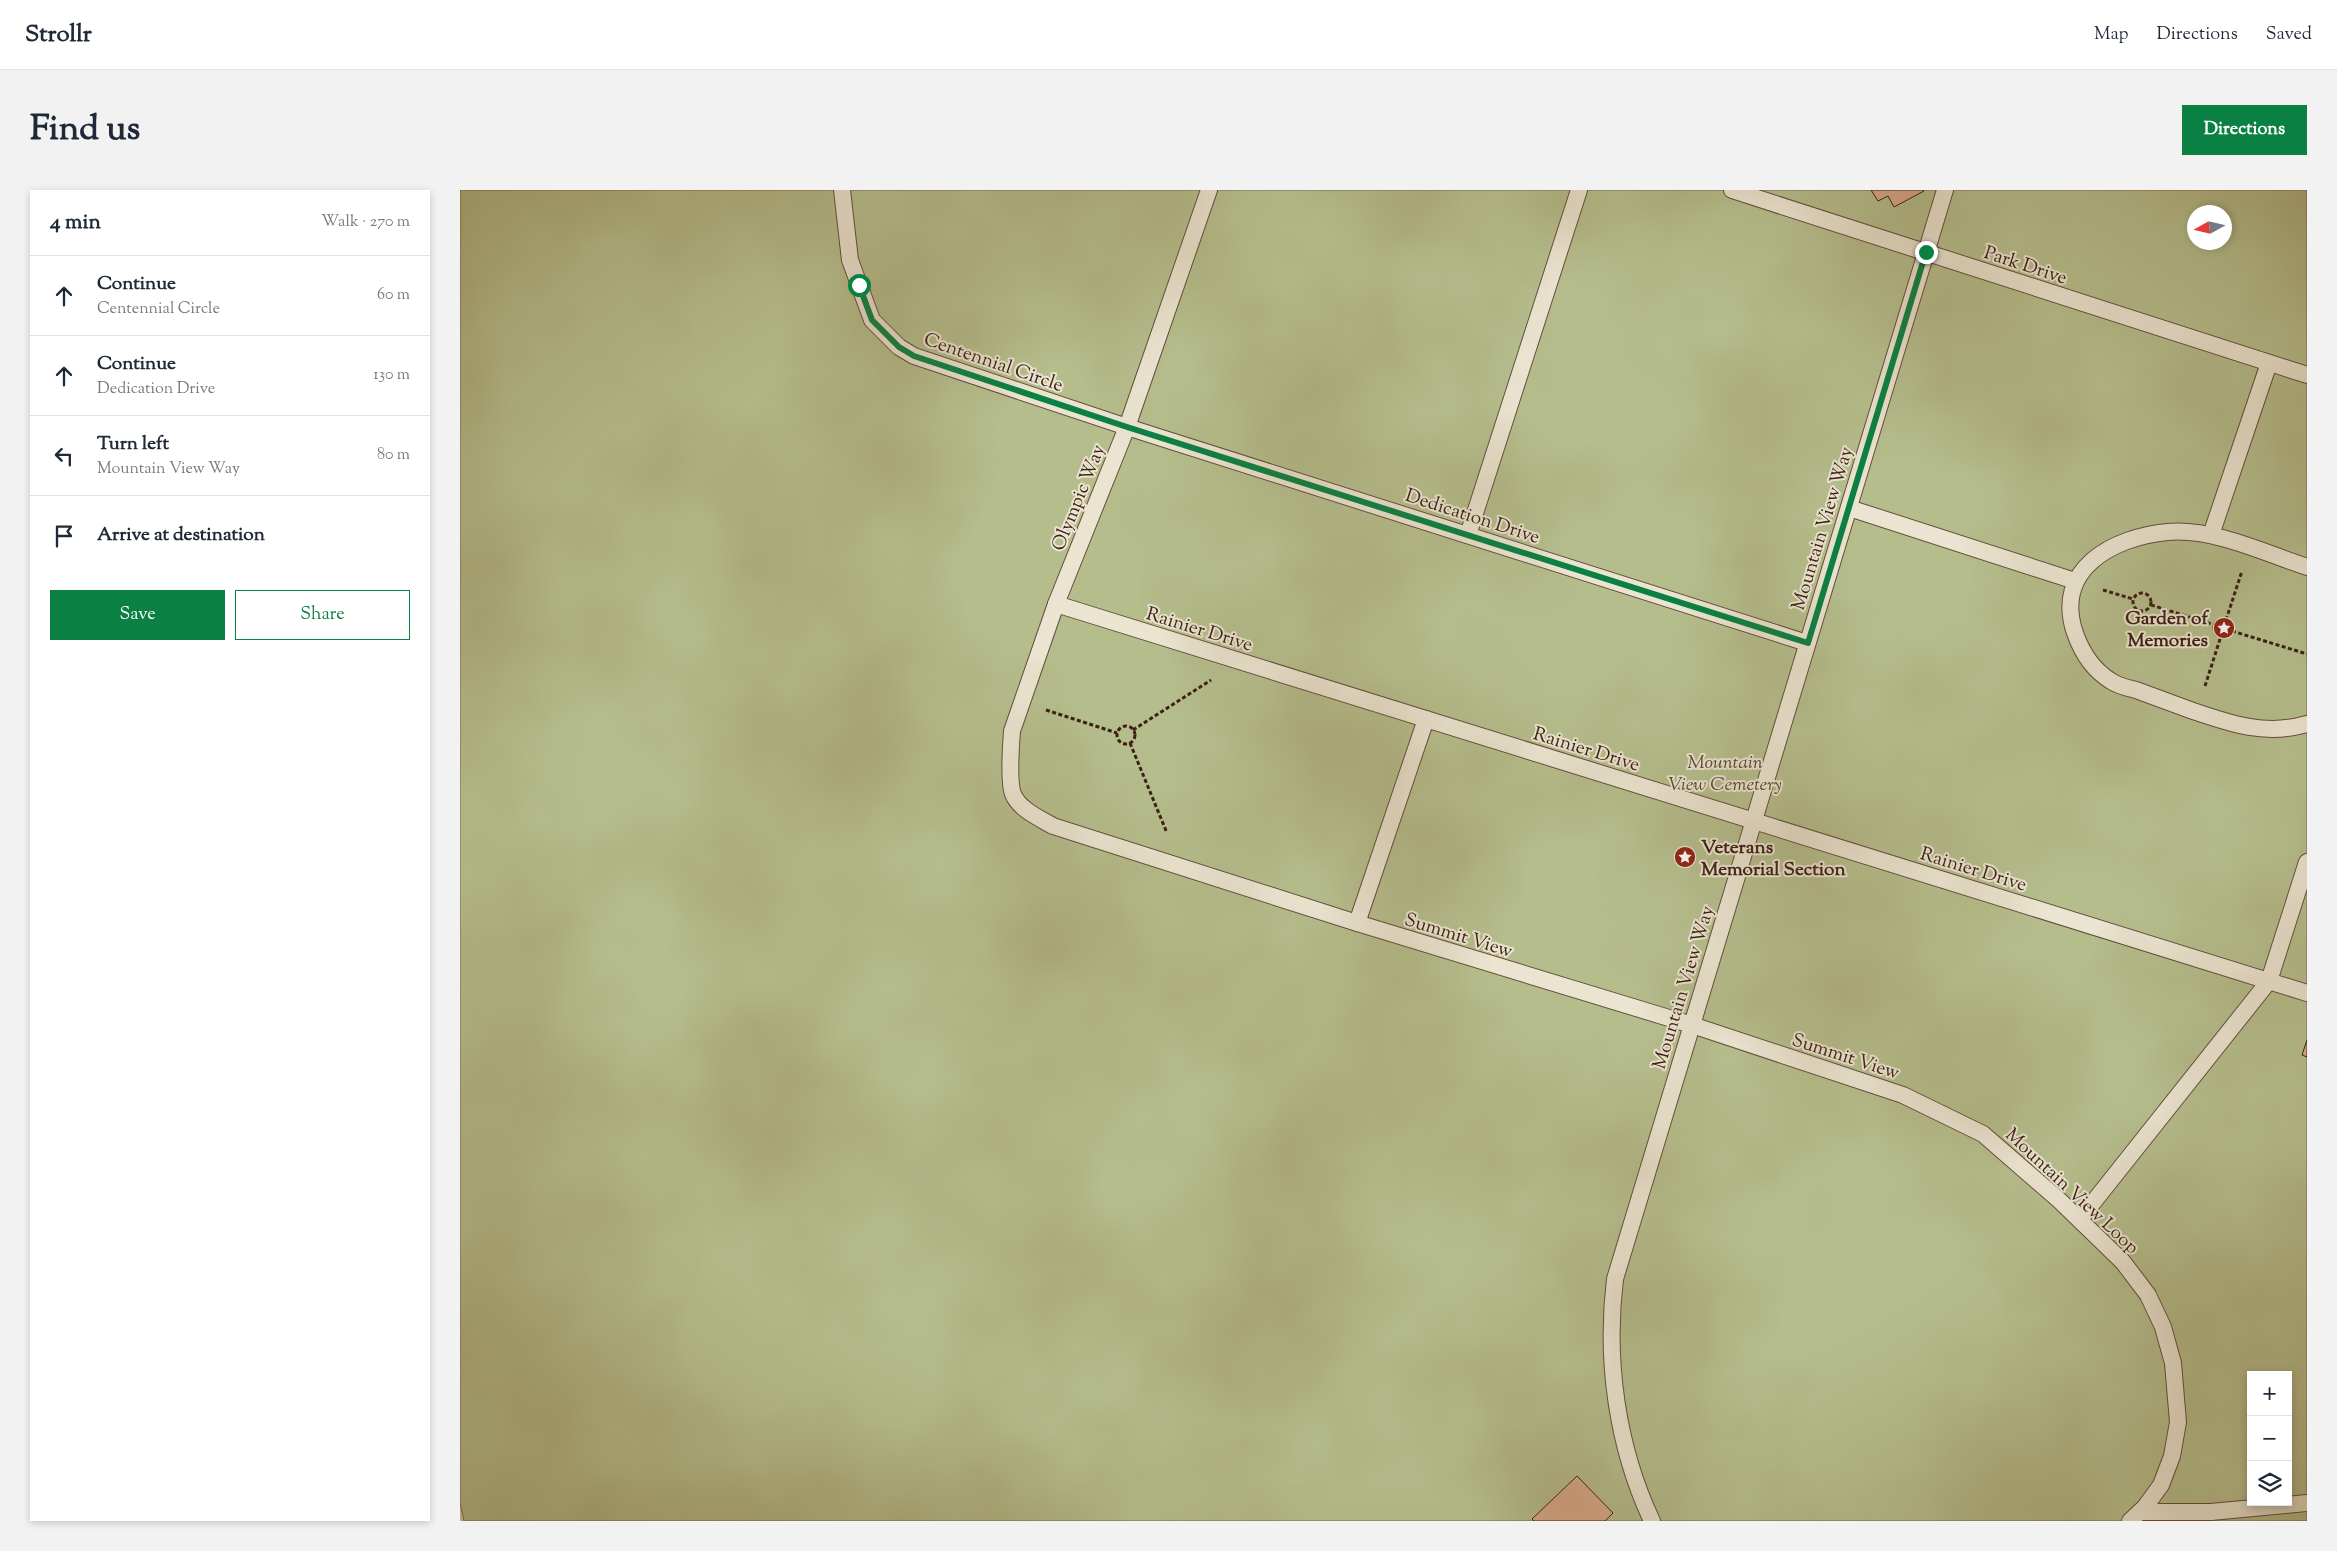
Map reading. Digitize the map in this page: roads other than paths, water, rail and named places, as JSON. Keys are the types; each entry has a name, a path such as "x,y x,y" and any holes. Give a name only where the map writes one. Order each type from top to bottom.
{"lane":[{"name":"Centennial Circle","path":"842,190 850,260 859,285 872,320 899,347 914,356 1127,427"},
{"name":"Olympic Way","path":"1013,794 1010,753 1012,732 1056,604 1127,427 1209,190"},
{"path":"1468,534 1580,190"},
{"name":"Park Drive","path":"1732,190 2307,375"},
{"name":"Mountain View Way","path":"1652,1521 1639,1489 1617,1401 1611,1352 1611,1316 1615,1280 1944,190"},
{"path":"2211,535 2269,363"},
{"name":"Dedication Drive","path":"1127,427 1808,643"},
{"path":"1848,508 2075,581"},
{"path":"2307,568 2211,535 2168,532 2120,543 2100,554 2075,581 2070,598 2070,612 2080,648 2092,665 2112,682 2241,727 2270,730 2307,724"},
{"name":"Rainier Drive","path":"1056,604 2307,993"},
{"path":"1357,923 1426,719"},
{"name":"Summit View","path":"1013,794 1028,811 1052,826 1357,923 1692,1026 1903,1095"},
{"path":"2080,1220 2269,981 2307,862"},
{"name":"Mountain View Loop","path":"1903,1095 1984,1134 2080,1220 2123,1262 2148,1295 2163,1328 2173,1363 2178,1422 2172,1456 2161,1485 2135,1517"},
{"path":"2135,1517 2307,1503"}],"place":[{"name":"Garden of Memories","path":"2224,628"},
{"name":"Veterans Memorial Section","path":"1685,857"}],"park label":[{"name":"Mountain View Cemetery","path":"1725,772"}]}
